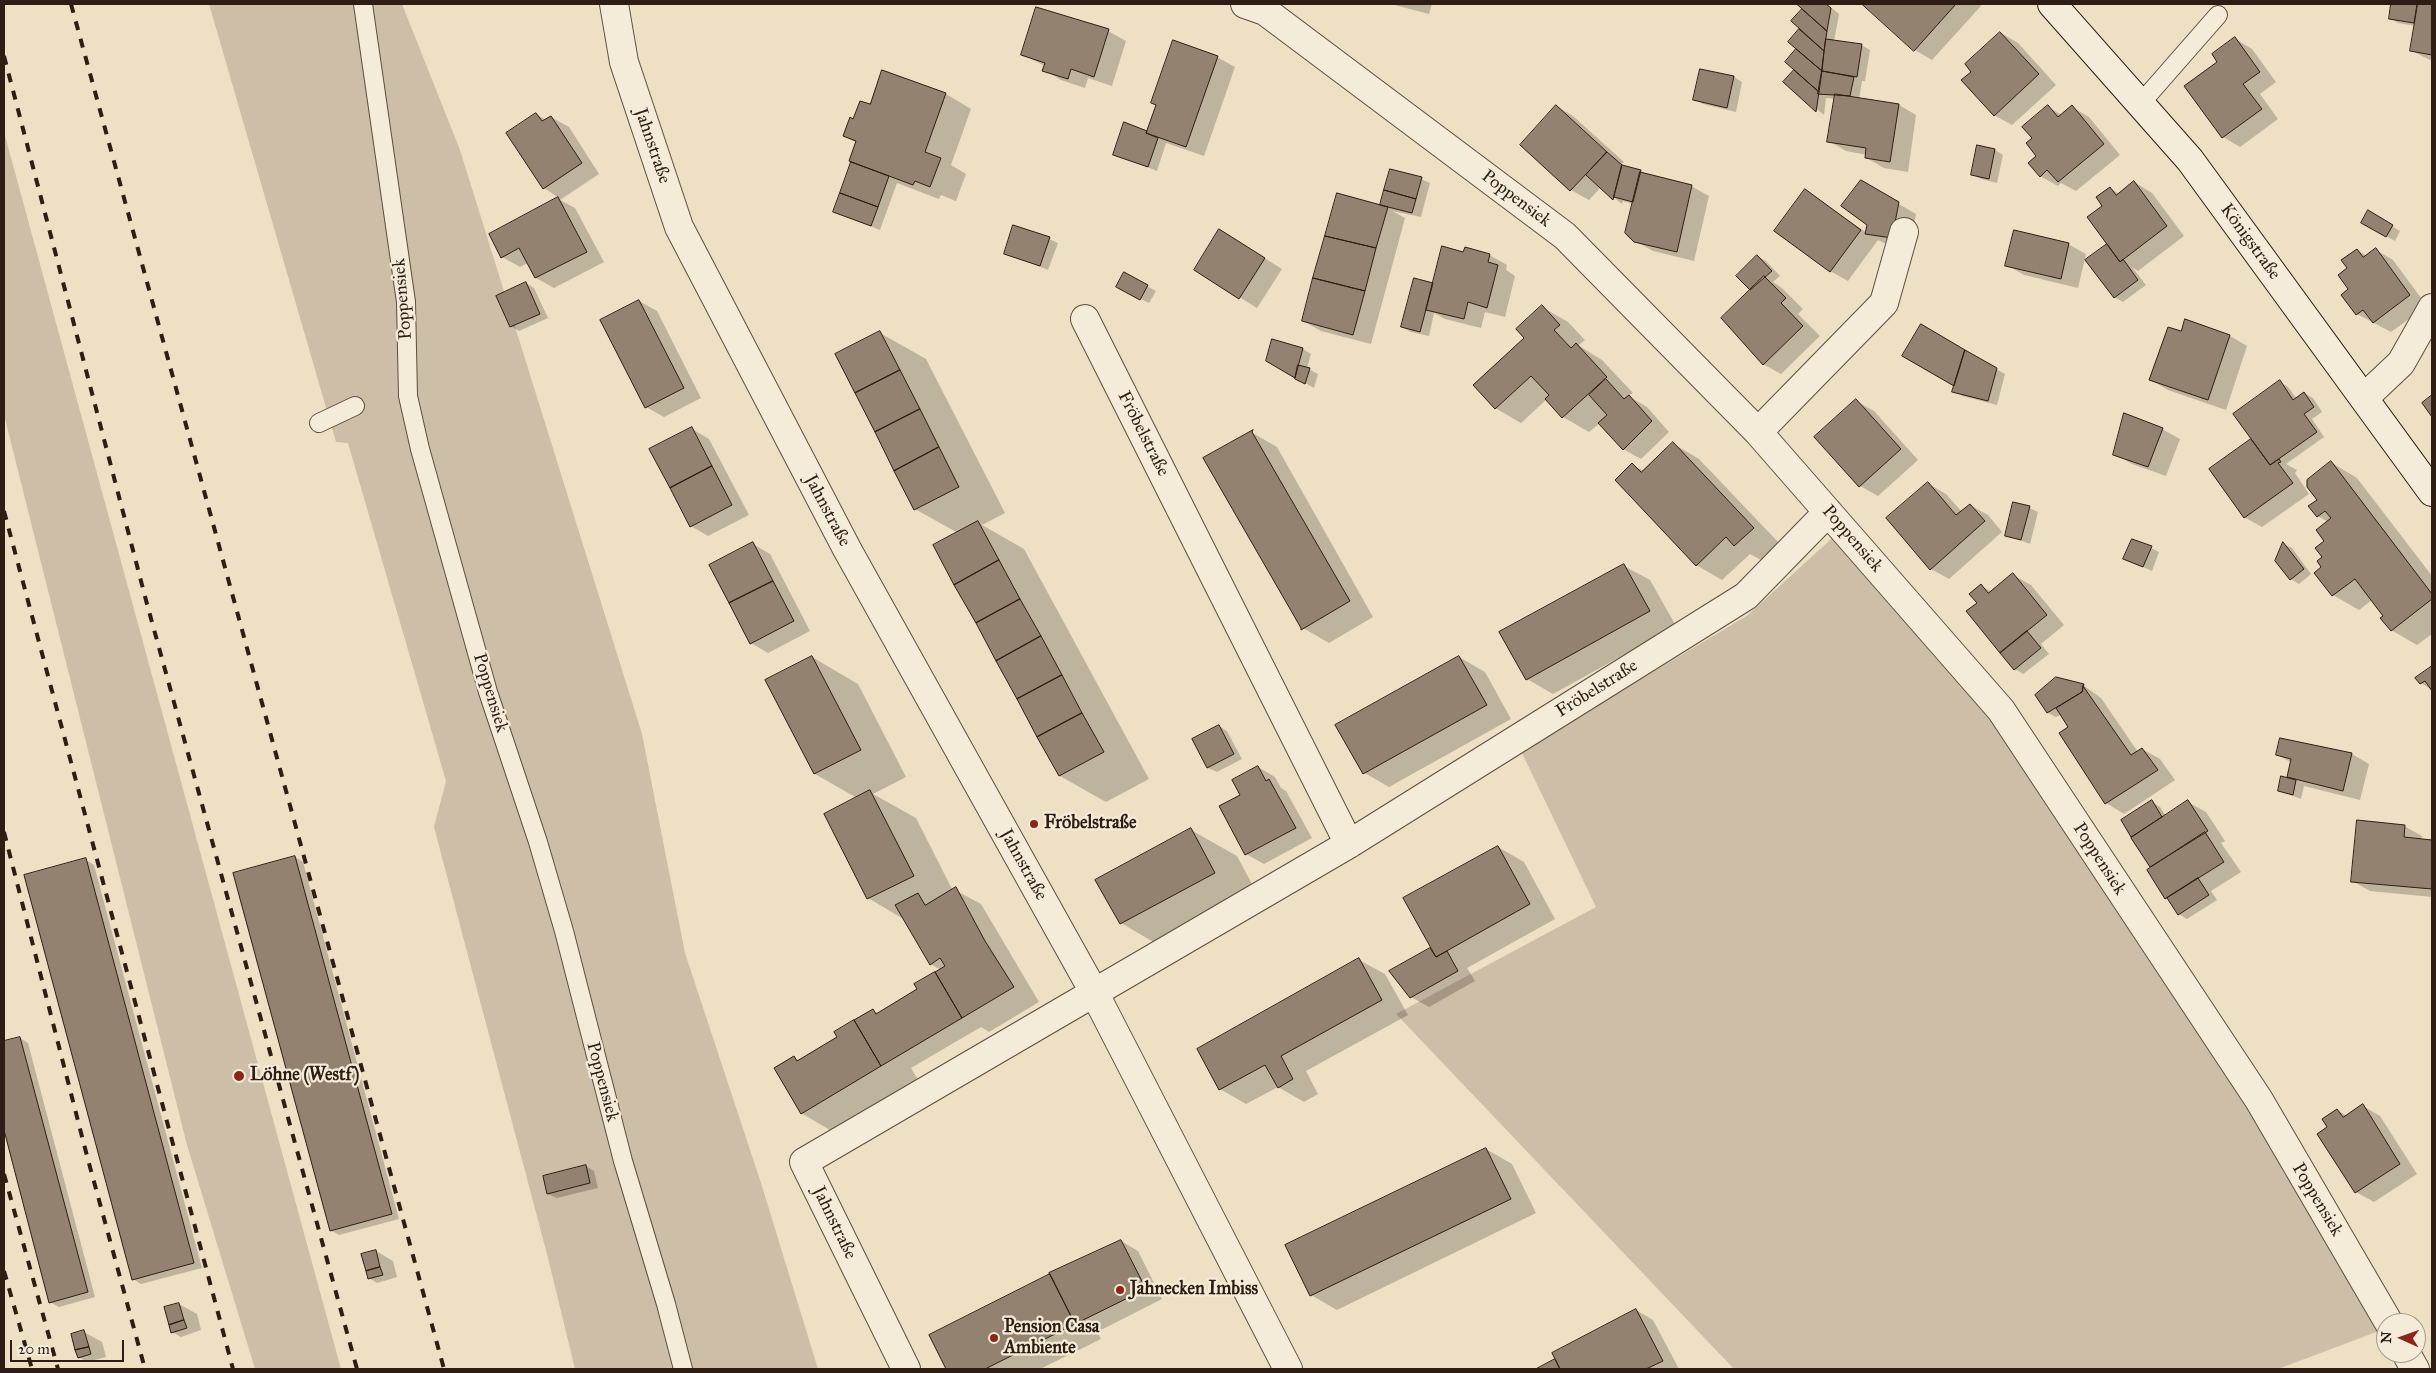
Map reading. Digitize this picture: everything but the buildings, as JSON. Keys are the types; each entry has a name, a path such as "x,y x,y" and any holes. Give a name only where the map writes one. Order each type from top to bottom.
{"street":[{"name":"Jahnstraße","path":"614,4 624,62 679,227 847,549 1095,994 1280,1366"},
{"name":"Poppensiek","path":"1245,4 1265,10 1565,236 1758,432 2001,710 2259,1100 2383,1313"},
{"name":"Königstraße","path":"2052,4 2190,160 2432,492"},
{"path":"1758,432 1884,303 1904,232"},
{"path":"2364,398 2401,363 2432,308"},
{"name":"Fröbelstraße","path":"1085,319 1349,844"},
{"name":"Fröbelstraße","path":"1095,994 1349,844 1746,596 1828,512"},
{"name":"Jahnstraße","path":"906,1369 804,1162 1095,994"}],"lane":[{"name":"Poppensiek","path":"363,4 406,302 408,396 420,449 488,692 538,842 564,932 623,1161 666,1304 683,1369"},
{"path":"2141,103 2218,15"},
{"path":"319,423 355,406"}],"shaded area":[{"path":"209,4 402,4 460,150 642,734 685,953 761,1183 818,1369 575,1369 548,1258 434,827 446,781 348,443 336,442"},
{"path":"4,132 341,1369 255,1369 187,1145 4,415"},
{"path":"1842,529 1990,717 2248,1106 2376,1326 2376,1332 2278,1369 1734,1369 1396,1014 1596,907 1521,751 1748,615"}],"railway":[{"path":"71,4 444,1369"},
{"path":"4,56 147,604 357,1369"},
{"path":"4,511 233,1369"},
{"path":"4,832 87,1156 145,1369"},
{"path":"4,1174 58,1369"},
{"path":"4,1271 32,1369"}],"place":[{"name":"Fröbelstraße","path":"1034,824"},
{"name":"Löhne (Westf)","path":"239,1076"},
{"name":"Jahnecken Imbiss","path":"1120,1290"},
{"name":"Pension Casa Ambiente","path":"994,1338"}]}
